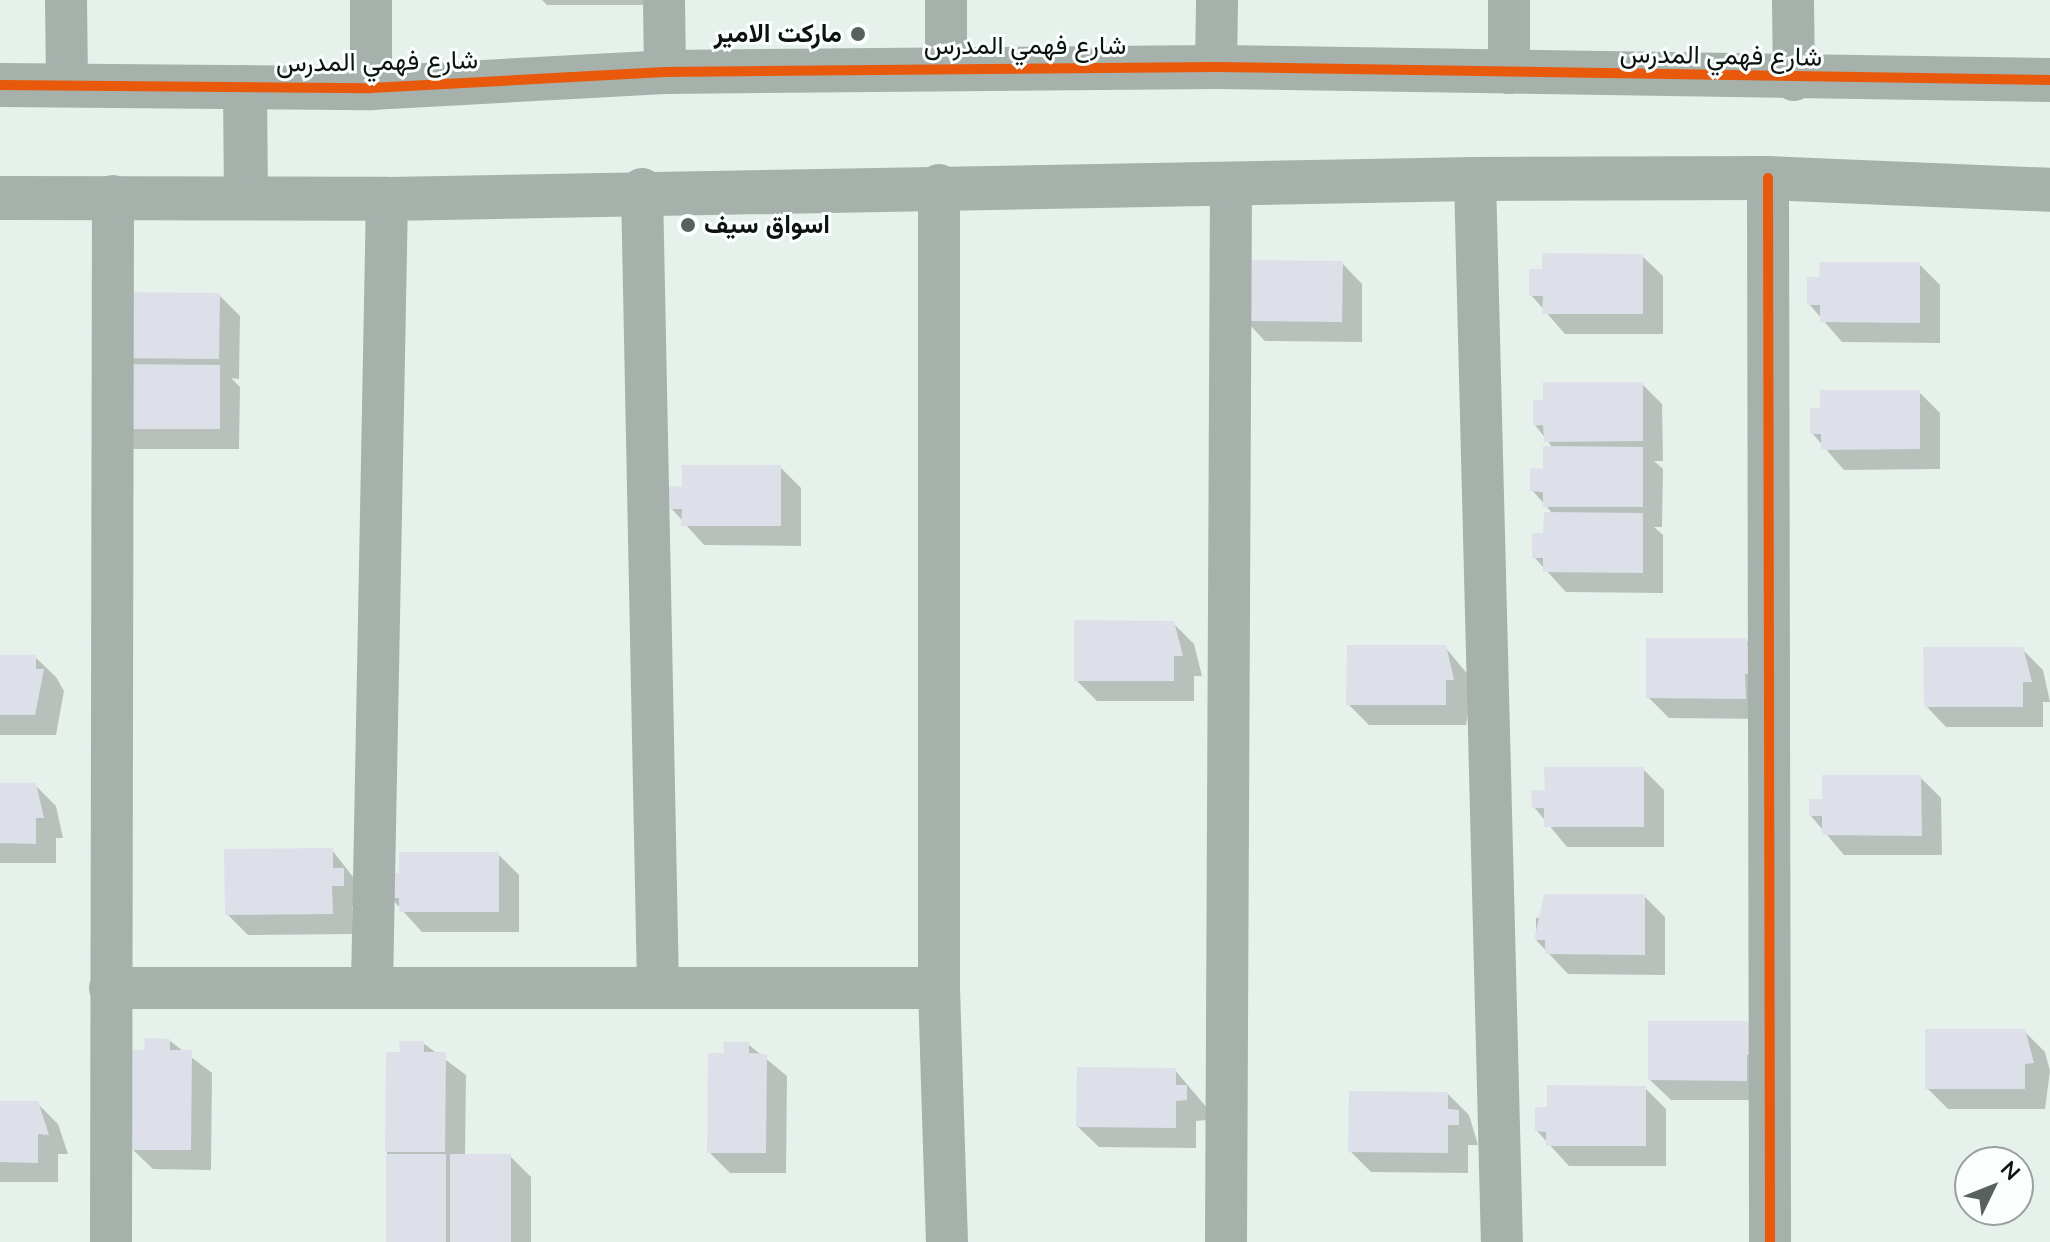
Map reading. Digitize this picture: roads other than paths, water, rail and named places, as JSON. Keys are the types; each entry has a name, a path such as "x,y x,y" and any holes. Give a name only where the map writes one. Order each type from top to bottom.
{"street":[{"path":"66,0 67,84"},
{"path":"371,0 371,88"},
{"path":"664,0 665,72"},
{"path":"946,0 946,68"},
{"path":"1216,67 1217,0"},
{"path":"1509,0 1509,73"},
{"path":"1793,0 1794,80"},
{"name":"شارع فهمي المدرس","path":"0,85 371,88 665,72 1216,67 1794,80 2050,80"},
{"path":"245,87 246,198"},
{"path":"1768,178 1770,1242"},
{"path":"0,198 387,199 642,189 1231,185 1475,179 1768,178 2050,190"},
{"path":"1475,179 1502,1242"},
{"path":"939,185 939,988 947,1242"},
{"path":"1226,1242 1231,185"},
{"path":"642,189 658,985"},
{"path":"111,1242 113,196"},
{"path":"372,986 387,199"},
{"path":"110,988 658,985 939,988"}],"place":[{"name":"ماركت الامير","path":"858,34"},
{"name":"اسواق سيف","path":"688,225"}]}
